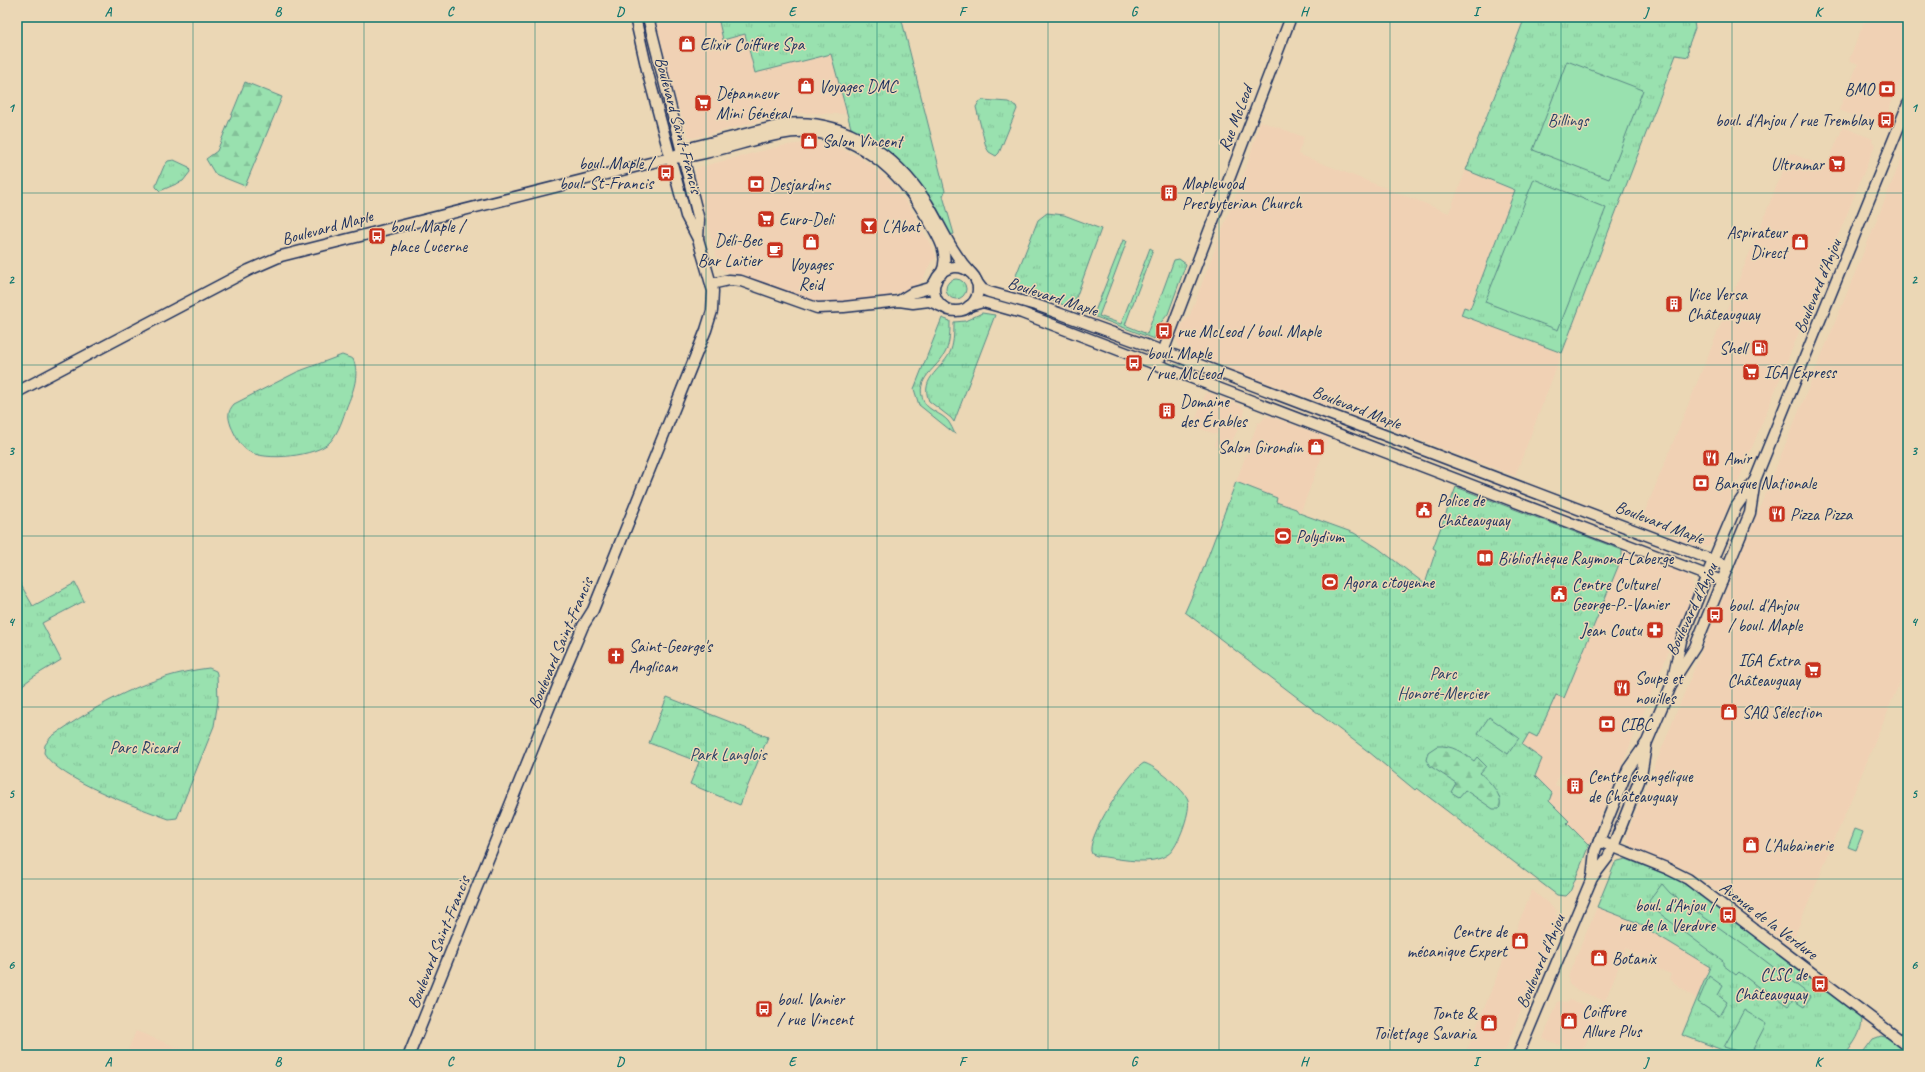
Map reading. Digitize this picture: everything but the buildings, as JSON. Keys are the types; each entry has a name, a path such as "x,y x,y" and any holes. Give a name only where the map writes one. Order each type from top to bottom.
{"street":[{"name":"Boulevard Saint-Francis","path":"409,1055 567,664 583,626 593,610 706,330 712,311 713,295 711,284 698,239 686,216 635,17"},
{"name":"Boulevard Saint-Francis","path":"648,17 699,220 698,239"},
{"name":"Rue McLeod","path":"1158,365 1291,17"},
{"name":"Boulevard d'Anjou","path":"1673,681 1681,641 1707,576 1736,507 1755,480 1908,104"},
{"name":"Boulevard Maple","path":"683,155 693,147 786,124 797,123 831,127 854,134 879,151 911,181 926,203 959,259 970,272"},
{"name":"Boulevard Maple","path":"17,392 244,272 281,256 670,158 683,155 695,157 790,133 816,133 847,140 862,148 880,161 895,175 915,198 944,249 946,263 939,278"},
{"path":"711,284 729,280 741,281 817,308 851,307 899,301 913,303 929,301 956,311 969,306 976,297 978,288 976,281 970,272 962,268 954,267 947,269 930,288 912,293 899,301"},
{"path":"939,278 934,294 943,306"},
{"name":"Boulevard Maple","path":"976,281 982,289 989,292 1052,310 1428,451 1728,566"},
{"name":"Boulevard Maple","path":"969,306 983,302 1015,310 1312,426 1722,581"},
{"path":"1312,426 1318,410"},
{"path":"1391,456 1397,440"},
{"path":"1421,467 1428,451"},
{"path":"1492,494 1498,478"},
{"name":"Boulevard d'Anjou","path":"1592,878 1595,851 1628,769 1647,742 1673,681 1695,647 1750,513 1755,480"},
{"path":"1539,511 1544,495"},
{"path":"1581,527 1587,512"},
{"name":"Boulevard d'Anjou","path":"1518,1055 1592,878 1608,857 1613,847 1642,776 1647,742"},
{"name":"Avenue de la Verdure","path":"1599,841 1666,868 1688,879 1908,1046"}],"shaded area":[{"path":"655,17 718,17 723,40 745,34 755,73 831,54 847,114 798,113 783,115 694,138 689,137 679,111"},
{"path":"1866,17 1908,17 1908,63 1886,116 1884,116 1883,125 1880,126 1839,110 1858,64 1849,60"},
{"path":"1260,121 1304,137 1298,154 1449,213 1466,170 1515,190 1469,309 1461,315 1562,353 1515,476 1183,351 1178,347 1177,338 1183,323 1190,315 1248,162"},
{"path":"1843,127 1873,139 1872,141 1875,145 1714,541 1708,546 1699,547 1640,524 1790,153 1826,167"},
{"path":"813,142 832,145 858,156 876,169 890,182 910,207 936,255 936,258 931,262 922,281 917,284 918,288 875,299 824,304 777,290 749,278 746,275 726,272 719,267 695,174 696,170 700,167 781,146"},
{"path":"1908,143 1908,662 1790,947 1699,877 1678,866 1634,848 1628,842 1627,834"},
{"path":"1206,392 1240,405 1244,409 1244,416 1229,448 1214,446 1218,435 1193,426"},
{"path":"1270,416 1329,438 1300,514 1296,509 1276,502 1276,498 1236,482 1258,422 1260,423 1265,417"},
{"path":"1622,550 1687,575 1693,582 1694,590 1589,845 1567,823 1569,821 1549,801 1552,793 1535,776 1522,745 1529,733 1538,737 1556,695 1564,698 1623,552","holes":["1560,773 1594,787 1589,799 1555,785"]},
{"path":"1532,890 1557,911 1555,913 1558,917 1558,922 1503,1055 1465,1055"},
{"path":"1597,907 1636,922 1710,967 1697,999 1669,979 1671,974 1645,964 1646,960 1626,948 1605,1001 1575,989 1569,984 1568,976"},
{"path":"1570,1000 1600,1010 1581,1054 1543,1038 1559,1001 1568,1002"},
{"path":"136,1031 196,1055 126,1055"}],"green space":[{"path":"718,17 901,17 945,191 943,196 954,234 950,236 889,153 851,128 831,54 755,73 745,34 723,40"},
{"name":"Billings","path":"1525,17 1693,17 1695,28 1688,47 1689,57 1676,55 1562,353 1461,315 1464,307 1470,309 1515,190 1466,170"},
{"path":"1567,61 1643,90 1609,179 1533,150"},
{"path":"245,82 282,97 245,186 215,174 206,159 217,151"},
{"path":"983,100 1008,102 1016,106 1017,109 999,153 996,156 989,152 986,147 976,107 979,102"},
{"path":"174,160 189,167 190,172 183,181 160,191 156,185 164,166 168,161"},
{"path":"1534,179 1606,208 1558,330 1485,302"},
{"path":"1047,213 1064,215 1101,229 1073,306 1094,314 1123,240 1127,241 1099,316 1121,324 1150,248 1153,250 1125,325 1147,334 1174,260 1179,259 1186,264 1168,314 1158,326 1154,339 1016,287 1017,279 1015,278 1038,220"},
{"path":"956,279 963,282 966,289 963,296 956,299 949,296 946,289 949,282"},
{"path":"982,313 995,315 954,422 929,401 927,386 930,379 948,357 951,350 954,322 965,321"},
{"path":"942,318 950,321 948,344 942,357 924,380 921,394 926,405 948,421 955,434 919,405 914,389"},
{"path":"342,355 353,359 356,377 340,425 330,442 314,451 278,457 256,454 248,451 243,446 234,433 229,420 229,412 234,404 297,372"},
{"name":"Parc Honoré-Mercier","path":"1236,482 1277,498 1276,502 1296,509 1299,513 1354,533 1378,548 1425,584 1436,550 1433,548 1456,487 1622,550 1622,557 1564,698 1556,695 1537,737 1529,733 1522,745 1542,759 1535,776 1552,793 1549,801 1569,821 1567,823 1589,845 1570,892 1566,896 1557,895 1417,788 1415,790 1369,752 1185,612 1199,580"},
{"path":"17,578 33,606 75,583 84,601 42,623 61,660 33,677 17,689"},
{"name":"Parc Ricard","path":"209,668 216,671 217,674 218,701 214,726 177,818 169,819 139,808 82,783 52,763 44,753 45,745 51,737 88,713 126,692 166,677"},
{"name":"Park Langlois","path":"667,697 768,737 740,805 690,784 699,762 649,743"},
{"path":"1489,717 1519,738 1508,754 1478,733"},
{"path":"1437,746 1457,750 1474,761 1477,757 1486,766 1480,773 1498,794 1500,799 1499,809 1493,809 1465,790 1459,797 1451,792 1456,783 1430,766 1426,760 1428,752"},
{"path":"1144,763 1155,768 1169,778 1181,790 1188,800 1188,811 1182,832 1176,845 1171,852 1165,856 1146,861 1097,856 1092,854 1091,847 1094,835 1101,821 1119,791"},
{"path":"1855,829 1863,832 1856,850 1848,847"},
{"path":"1626,859 1675,878 1696,891 1862,1018 1859,1033 1845,1055 1736,1055 1682,1035 1710,967 1636,922 1597,907 1615,863"},
{"path":"1662,884 1670,893 1755,953 1811,996 1804,1007 1793,1000 1788,1006 1764,989 1762,990 1739,972 1736,975 1723,965 1723,961 1651,907 1649,901"},
{"path":"1709,976 1723,986 1718,995 1727,1002 1719,1016 1698,1002"},
{"path":"1744,1010 1766,1024 1750,1055 1724,1047"},
{"path":"1881,1036 1889,1038 1908,1052 1908,1055 1861,1055 1873,1039"}],"place":[{"name":"Elixir Coiffure Spa","path":"687,44"},
{"name":"Voyages DMC","path":"806,86"},
{"name":"BMO","path":"1887,89"},
{"name":"Dépanneur Mini Général","path":"703,103"},
{"name":"boul. d'Anjou / rue Tremblay","path":"1886,120"},
{"name":"Salon Vincent","path":"809,141"},
{"name":"Ultramar","path":"1837,164"},
{"name":"boul. Maple / boul. St-Francis","path":"666,173"},
{"name":"Desjardins","path":"756,184"},
{"name":"Maplewood Presbyterian Church","path":"1169,193"},
{"name":"Euro-Deli","path":"766,219"},
{"name":"L'Abat","path":"869,226"},
{"name":"boul. Maple / place Lucerne","path":"377,236"},
{"name":"Voyages Reid","path":"811,242"},
{"name":"Aspirateur Direct","path":"1800,242"},
{"name":"Déli-Bec Bar Laitier","path":"775,250"},
{"name":"Vice Versa Châteauguay","path":"1674,304"},
{"name":"rue McLeod / boul. Maple","path":"1164,331"},
{"name":"Shell","path":"1760,348"},
{"name":"boul. Maple / rue McLeod","path":"1134,363"},
{"name":"IGA Express","path":"1751,372"},
{"name":"Domaine des Érables","path":"1167,411"},
{"name":"Salon Girondin","path":"1316,447"},
{"name":"Amir","path":"1711,458"},
{"name":"Banque Nationale","path":"1701,483"},
{"name":"Police de Châteauguay","path":"1424,510"},
{"name":"Pizza Pizza","path":"1777,514"},
{"name":"Polydium","path":"1283,536"},
{"name":"Bibliothèque Raymond-Laberge","path":"1485,558"},
{"name":"Agora citoyenne","path":"1330,582"},
{"name":"Centre Culturel George-P.-Vanier","path":"1559,594"},
{"name":"boul. d'Anjou / boul. Maple","path":"1715,615"},
{"name":"Jean Coutu","path":"1655,630"},
{"name":"Saint-George's Anglican","path":"616,656"},
{"name":"IGA Extra Châteauguay","path":"1813,670"},
{"name":"Soupe et nouilles","path":"1622,688"},
{"name":"SAQ Sélection","path":"1729,712"},
{"name":"CIBC","path":"1607,724"},
{"name":"Centre évangélique de Châteauguay","path":"1575,786"},
{"name":"L'Aubainerie","path":"1751,845"},
{"name":"boul. d'Anjou / rue de la Verdure","path":"1728,915"},
{"name":"Centre de mécanique Expert","path":"1520,941"},
{"name":"Botanix","path":"1599,958"},
{"name":"CLSC de Châteauguay","path":"1820,984"},
{"name":"boul. Vanier / rue Vincent","path":"764,1009"},
{"name":"Coiffure Allure Plus","path":"1569,1021"},
{"name":"Tonte & Toilettage Savaria","path":"1489,1023"}]}
